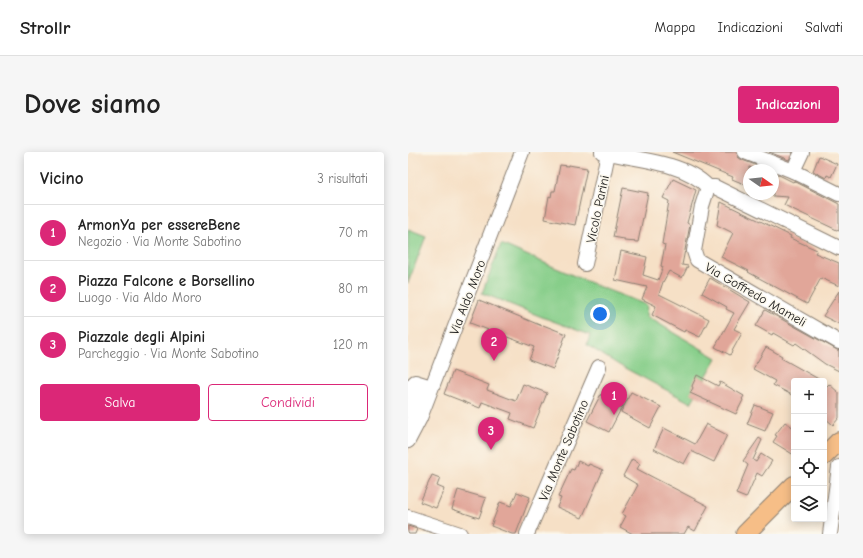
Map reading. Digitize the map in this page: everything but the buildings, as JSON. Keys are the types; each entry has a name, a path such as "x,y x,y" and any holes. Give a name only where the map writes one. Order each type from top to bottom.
{"main road":[{"path":"745,534 793,486"}],"street":[{"name":"Via Aldo Moro","path":"408,441 420,418 522,152"},
{"path":"745,152 793,171 839,194"},
{"path":"793,171 802,152"},
{"path":"605,153 668,165 702,180 708,187 715,187 839,248"},
{"name":"Vicolo Parini","path":"585,264 605,153"},
{"name":"Via Goffredo Mameli","path":"708,187 702,206 694,251 697,260 839,342"},
{"name":"Via Monte Sabotino","path":"527,534 577,427 599,366"},
{"path":"408,373 433,383"},
{"path":"408,391 415,382 428,386 423,396 419,396 412,402 410,407 412,415 415,418 410,428 408,428"},
{"path":"830,534 839,467"},
{"path":"408,516 433,530 460,534"}],"green space":[{"path":"408,229 426,236 408,283"},
{"path":"501,244 600,287 647,305 646,316 717,358 691,403 619,365 587,345 590,335 482,293"}],"place":[{"name":"Piazza Falcone e Borsellino","path":"494,361"},
{"name":"ArmonYa per essereBene","path":"614,415"},
{"name":"Piazzale degli Alpini","path":"491,450"}]}
